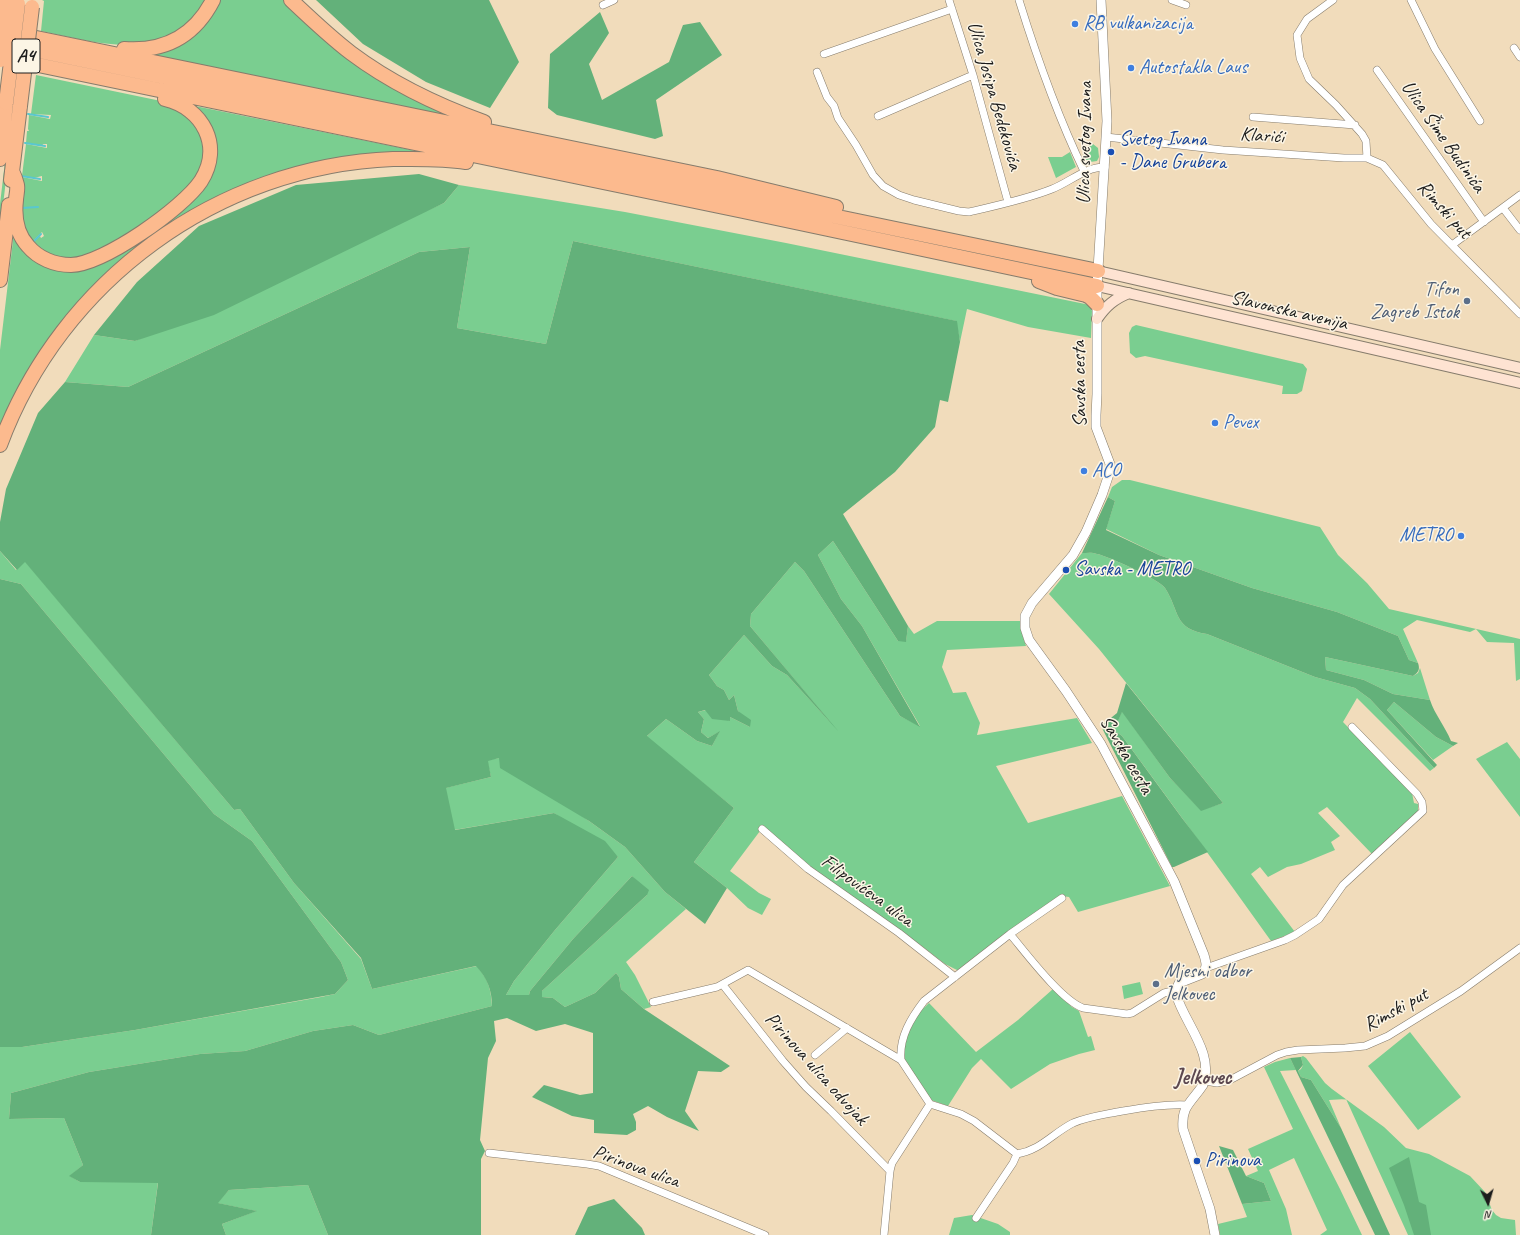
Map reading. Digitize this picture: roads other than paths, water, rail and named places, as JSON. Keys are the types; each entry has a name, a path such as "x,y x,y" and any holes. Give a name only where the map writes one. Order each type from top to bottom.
{"highway":[{"path":"68,45 83,44 131,50 160,47 179,38 193,28 202,18 213,0"},
{"path":"291,0 350,52 383,76 457,113 486,123 508,128 527,138"},
{"path":"12,1 0,58 1097,286"},
{"name":"A4","path":"0,280 12,171 12,1"},
{"name":"A4","path":"0,159 13,104 33,2"},
{"path":"0,30 717,178 794,196 872,217 886,227"},
{"path":"0,43 1098,271"},
{"path":"12,171 17,186 15,214 20,234 23,241 33,251 50,262 71,265 91,260 122,244 158,220 184,199 200,182 208,164 210,153 209,141 202,124 193,112 171,100 147,95 130,84"},
{"path":"0,445 19,401 35,372 73,317 95,294 148,246 198,214 253,189 291,176 334,165 370,160 456,160 533,174 546,171"},
{"path":"1022,270 1043,283 1086,295 1097,304"}],"main road":[{"name":"Slavonska avenija","path":"1098,271 1520,368"},
{"name":"Slavonska avenija","path":"1097,286 1520,383"},
{"path":"1097,319 1108,304 1130,293"}],"street":[{"path":"604,5 614,0"},
{"name":"Ulica Josipa Bedekovića","path":"949,0 973,75 1008,202"},
{"path":"1019,0 1033,44 1074,151 1084,171"},
{"name":"Ulica svetog Ivana","path":"1097,286 1107,115 1101,0"},
{"path":"1172,0 1186,5"},
{"path":"1333,0 1308,19 1297,35 1300,58 1309,79 1355,125 1366,141 1367,158"},
{"path":"1411,0 1435,49 1480,121"},
{"path":"824,54 952,9"},
{"path":"1514,48 1520,57"},
{"name":"Ulica Šime Budinića","path":"1377,70 1484,222"},
{"path":"817,72 827,97 834,106 838,118 856,145 873,175 883,186 899,195 914,200 969,212 1055,188 1070,181 1084,171 1096,168 1105,168"},
{"path":"878,116 973,75"},
{"path":"1253,117 1355,125"},
{"name":"Klarići","path":"1106,137 1223,150 1344,158 1367,158"},
{"name":"Rimski put","path":"1367,158 1383,165 1431,224 1520,314"},
{"path":"1452,245 1520,195"},
{"path":"1503,208 1520,230"},
{"name":"Savska cesta","path":"1097,286 1096,427 1110,464 1110,471 1102,495 1086,532 1073,555 1032,603 1025,616 1025,628 1029,640 1066,691 1101,744 1171,875 1204,955 1206,968"},
{"path":"1215,1235 1210,1209 1183,1129 1182,1119 1187,1105 1199,1091 1205,1080 1206,1066 1201,1049 1177,999 1176,990 1179,983 1202,974 1206,968 1285,940 1310,926 1319,919 1343,885 1423,811 1422,802 1418,794 1352,727"},
{"name":"Filipovićeva ulica","path":"762,829 808,869 898,933 955,977"},
{"path":"901,1060 902,1044 906,1031 913,1014 924,1001 1010,934 1062,898"},
{"path":"1010,934 1056,986 1077,1006 1127,1014 1132,1013 1164,993 1176,990"},
{"name":"Rimski put","path":"1205,1080 1217,1083 1230,1080 1277,1055 1286,1052 1365,1046 1388,1036 1461,991 1520,948"},
{"name":"Pirinova ulica odvojak","path":"653,1002 723,985 748,970 901,1060 930,1104"},
{"name":"Pirinova ulica odvojak","path":"723,985 783,1061 806,1087 831,1110 890,1171"},
{"name":"Pirinova ulica odvojak","path":"815,1055 847,1028"},
{"path":"884,1235 892,1163 930,1104 961,1114 974,1121 1018,1154 1025,1153 1046,1143 1072,1124 1099,1115 1172,1104 1187,1105"},
{"name":"Pirinova ulica","path":"489,1153 599,1166 765,1235"},
{"path":"976,1218 1018,1154"}],"waterway":[{"path":"28,114 48,117"},
{"path":"25,143 45,146"},
{"path":"21,176 40,179"},
{"path":"21,208 38,207"},
{"path":"33,242 41,234"}],"place":[{"name":"RB vulkanizacija","path":"1075,24"},
{"name":"Autostakla Laus","path":"1131,68"},
{"name":"Svetog Ivana - Dane Grubera","path":"1111,152"},
{"name":"Tifon Zagreb Istok","path":"1467,301"},
{"name":"Pevex","path":"1215,423"},
{"name":"ACO","path":"1084,471"},
{"name":"METRO","path":"1461,536"},
{"name":"Savska - METRO","path":"1066,570"},
{"name":"Mjesni odbor Jelkovec","path":"1156,984"},
{"name":"Pirinova","path":"1197,1161"}],"district":[{"name":"Jelkovec","path":"1203,1078"}]}
